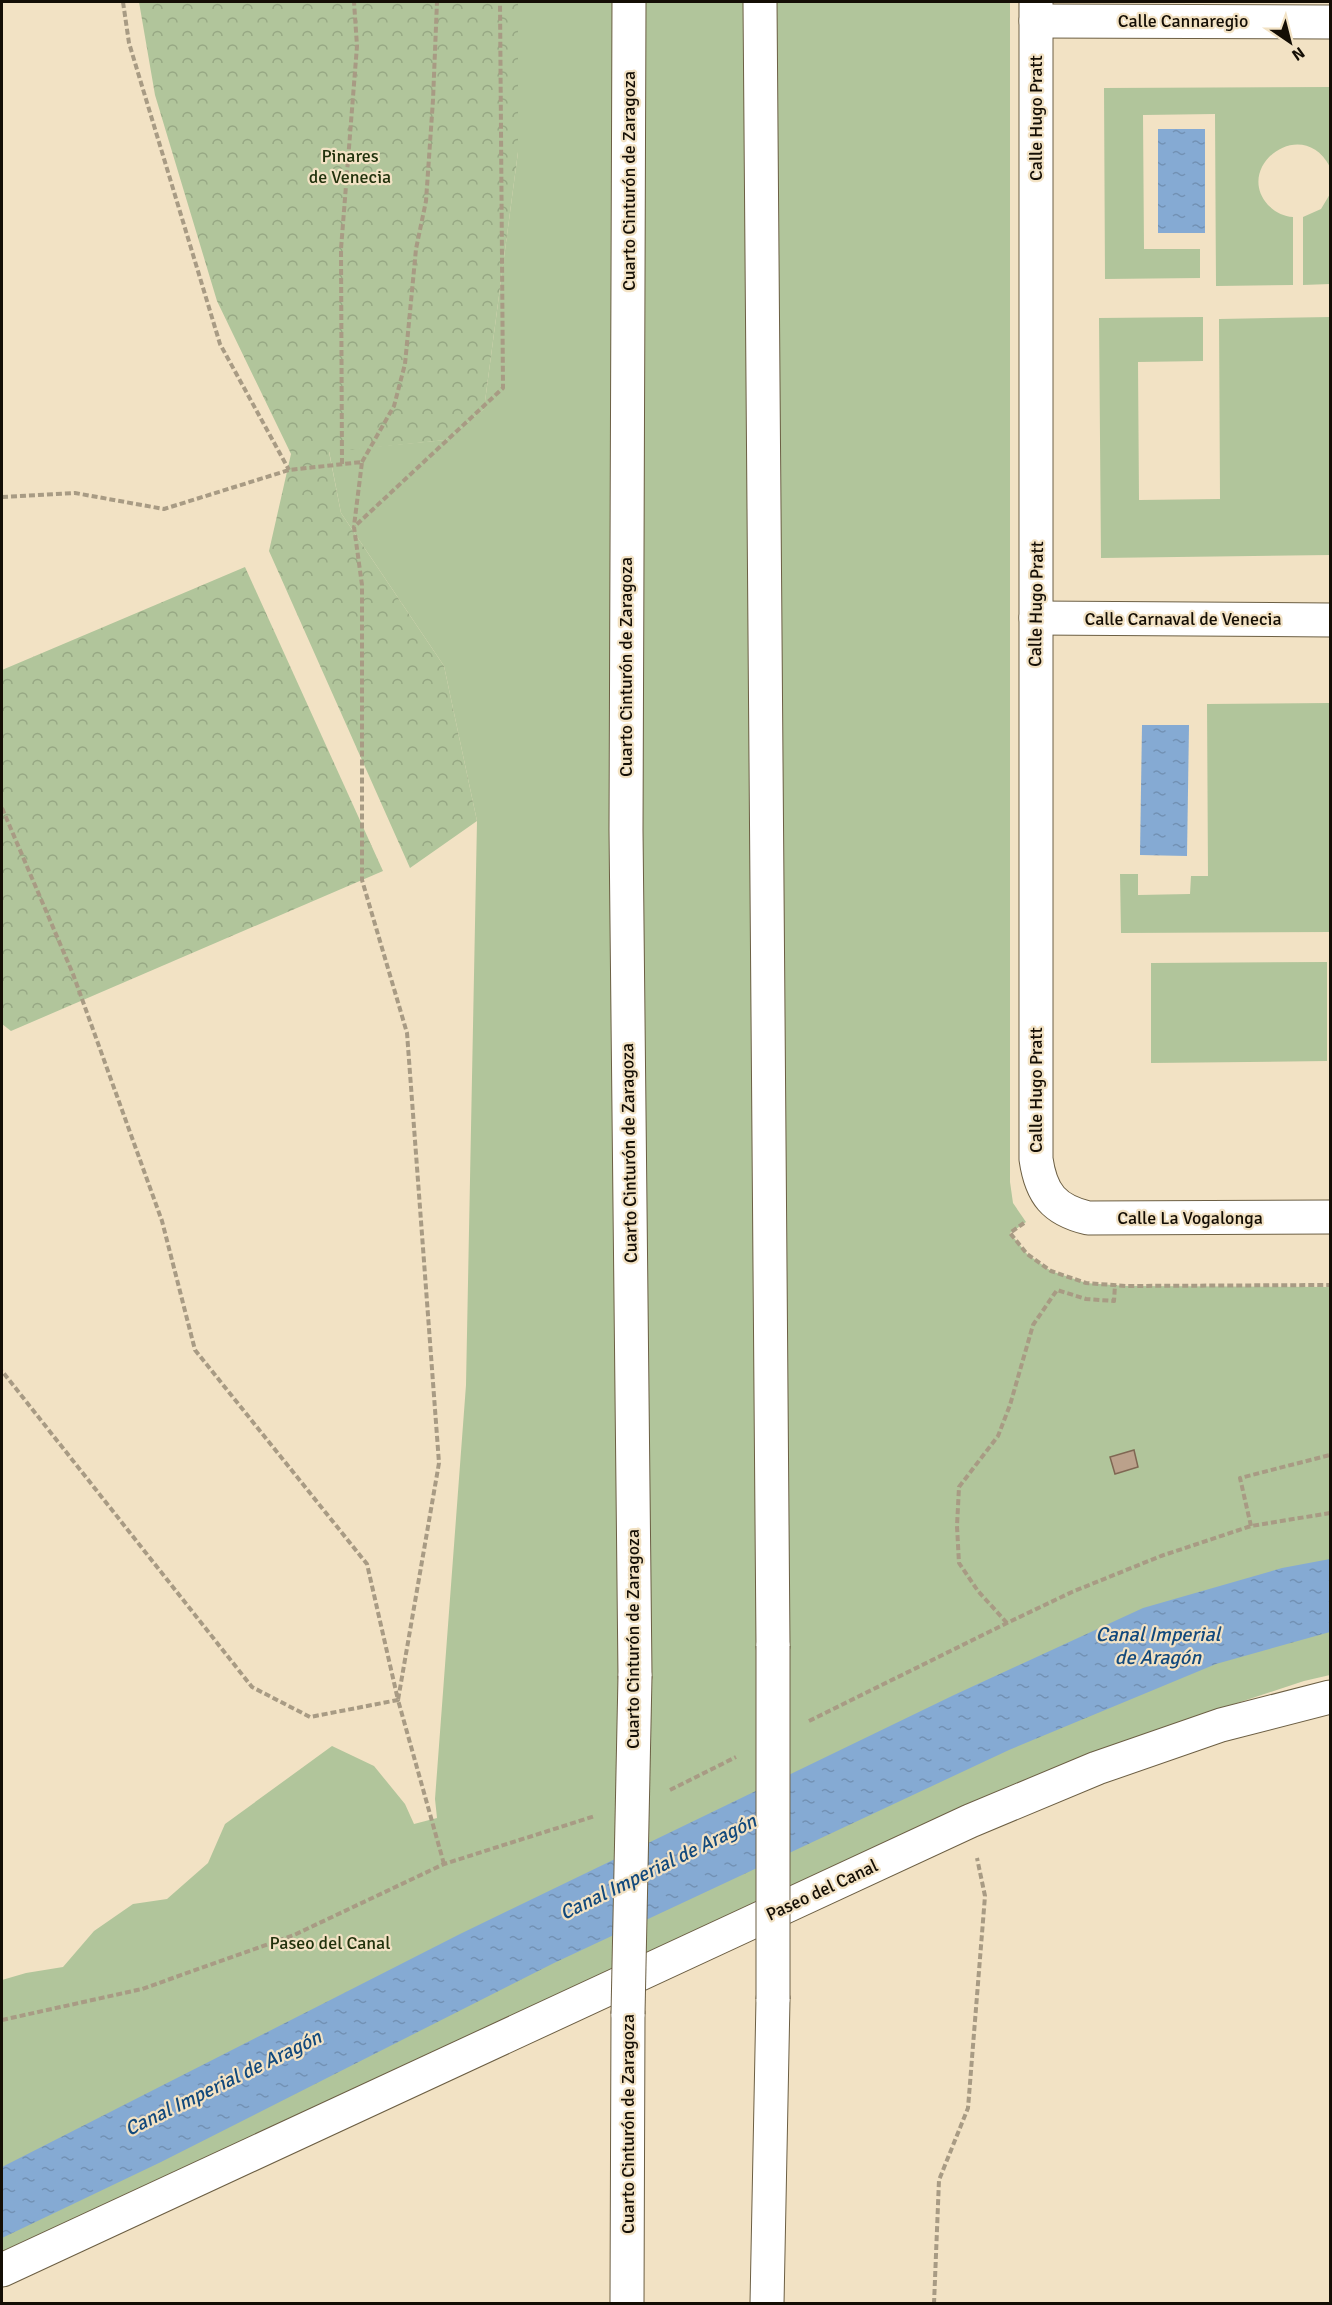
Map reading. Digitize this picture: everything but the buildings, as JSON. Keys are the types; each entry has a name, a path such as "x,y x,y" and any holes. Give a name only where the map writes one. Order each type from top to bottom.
{"main road":[{"name":"Cuarto Cinturón de Zaragoza","path":"627,2304 628,2014 635,1676 626,830 630,2"},
{"path":"760,2 772,1646 773,1999 767,2304"},
{"name":"Calle Cannaregio","path":"1036,11 1330,21"},
{"name":"Calle Hugo Pratt","path":"1036,11 1036,1159 1039,1181 1053,1202"},
{"name":"Calle Carnaval de Venecia","path":"1036,618 1330,620"},
{"name":"Calle La Vogalonga","path":"1053,1202 1072,1214 1088,1218 1330,1217"},
{"name":"Paseo del Canal","path":"2,2270 970,1821 1097,1768 1221,1725 1330,1697"}],"path":[{"path":"123,2 129,43 220,344 289,470"},
{"path":"342,464 341,249 357,46 354,2"},
{"path":"398,1700 439,1462 407,1033 362,880 362,585 354,527 362,462 393,406 405,364 416,249 426,201 434,100 437,2"},
{"path":"354,527 503,388 500,2"},
{"path":"2,497 75,493 164,509 289,470 362,462"},
{"path":"2,808 73,974 162,1221 195,1350 367,1564 398,1700 444,1864"},
{"path":"1006,1623 978,1591 959,1563 957,1526 959,1487 998,1436 1011,1405 1033,1325 1056,1290 1086,1299 1114,1301 1115,1285"},
{"path":"2,1371 252,1686 310,1717 398,1700"},
{"path":"1251,1526 1240,1478 1330,1455"},
{"path":"934,2304 939,2180 968,2108 985,1896 970,1821"}],"green space":[{"name":"Pinares de Venecia","path":"139,2 518,2 518,152 484,409 446,440 329,452 341,513 444,666 477,821 410,868 269,551 291,454 217,301 155,95"},
{"path":"518,2 1010,2 1010,1182 1013,1203 1026,1222 1010,1233 1027,1254 1051,1271 1086,1283 1126,1286 1330,1287 1330,1675 1304,1681 1192,1718 2,2254 2,1980 26,1973 63,1967 94,1931 133,1904 167,1899 208,1863 225,1824 332,1746 374,1766 405,1804 414,1824 437,1818 435,1799 466,1385 477,821 444,666 341,513 329,451 446,440 484,409 518,152"},
{"path":"1330,87 1330,167 1318,152 1304,145 1289,145 1276,151 1265,162 1259,175 1260,190 1268,205 1279,213 1293,217 1293,285 1216,286 1215,114 1143,115 1144,249 1200,249 1200,278 1105,279 1104,88"},
{"path":"1330,194 1330,284 1303,285 1303,217 1321,209"},
{"path":"1203,317 1203,361 1138,362 1139,500 1220,499 1219,319 1330,317 1330,555 1101,558 1099,318"},
{"path":"245,567 383,871 11,1031 2,1024 2,670"},
{"path":"1330,703 1330,932 1121,933 1120,874 1138,874 1138,895 1190,894 1191,876 1208,876 1207,704"},
{"path":"1327,962 1327,1061 1151,1063 1151,963"}],"water":[{"path":"1158,129 1205,129 1205,233 1158,233"},
{"path":"1142,725 1189,725 1187,856 1140,855"},
{"name":"Canal Imperial de Aragón","path":"1330,1559 1330,1632 1216,1664 1009,1750 554,1963 161,2162 2,2238 2,2167 460,1934 954,1695 1143,1608 1282,1568"}]}
